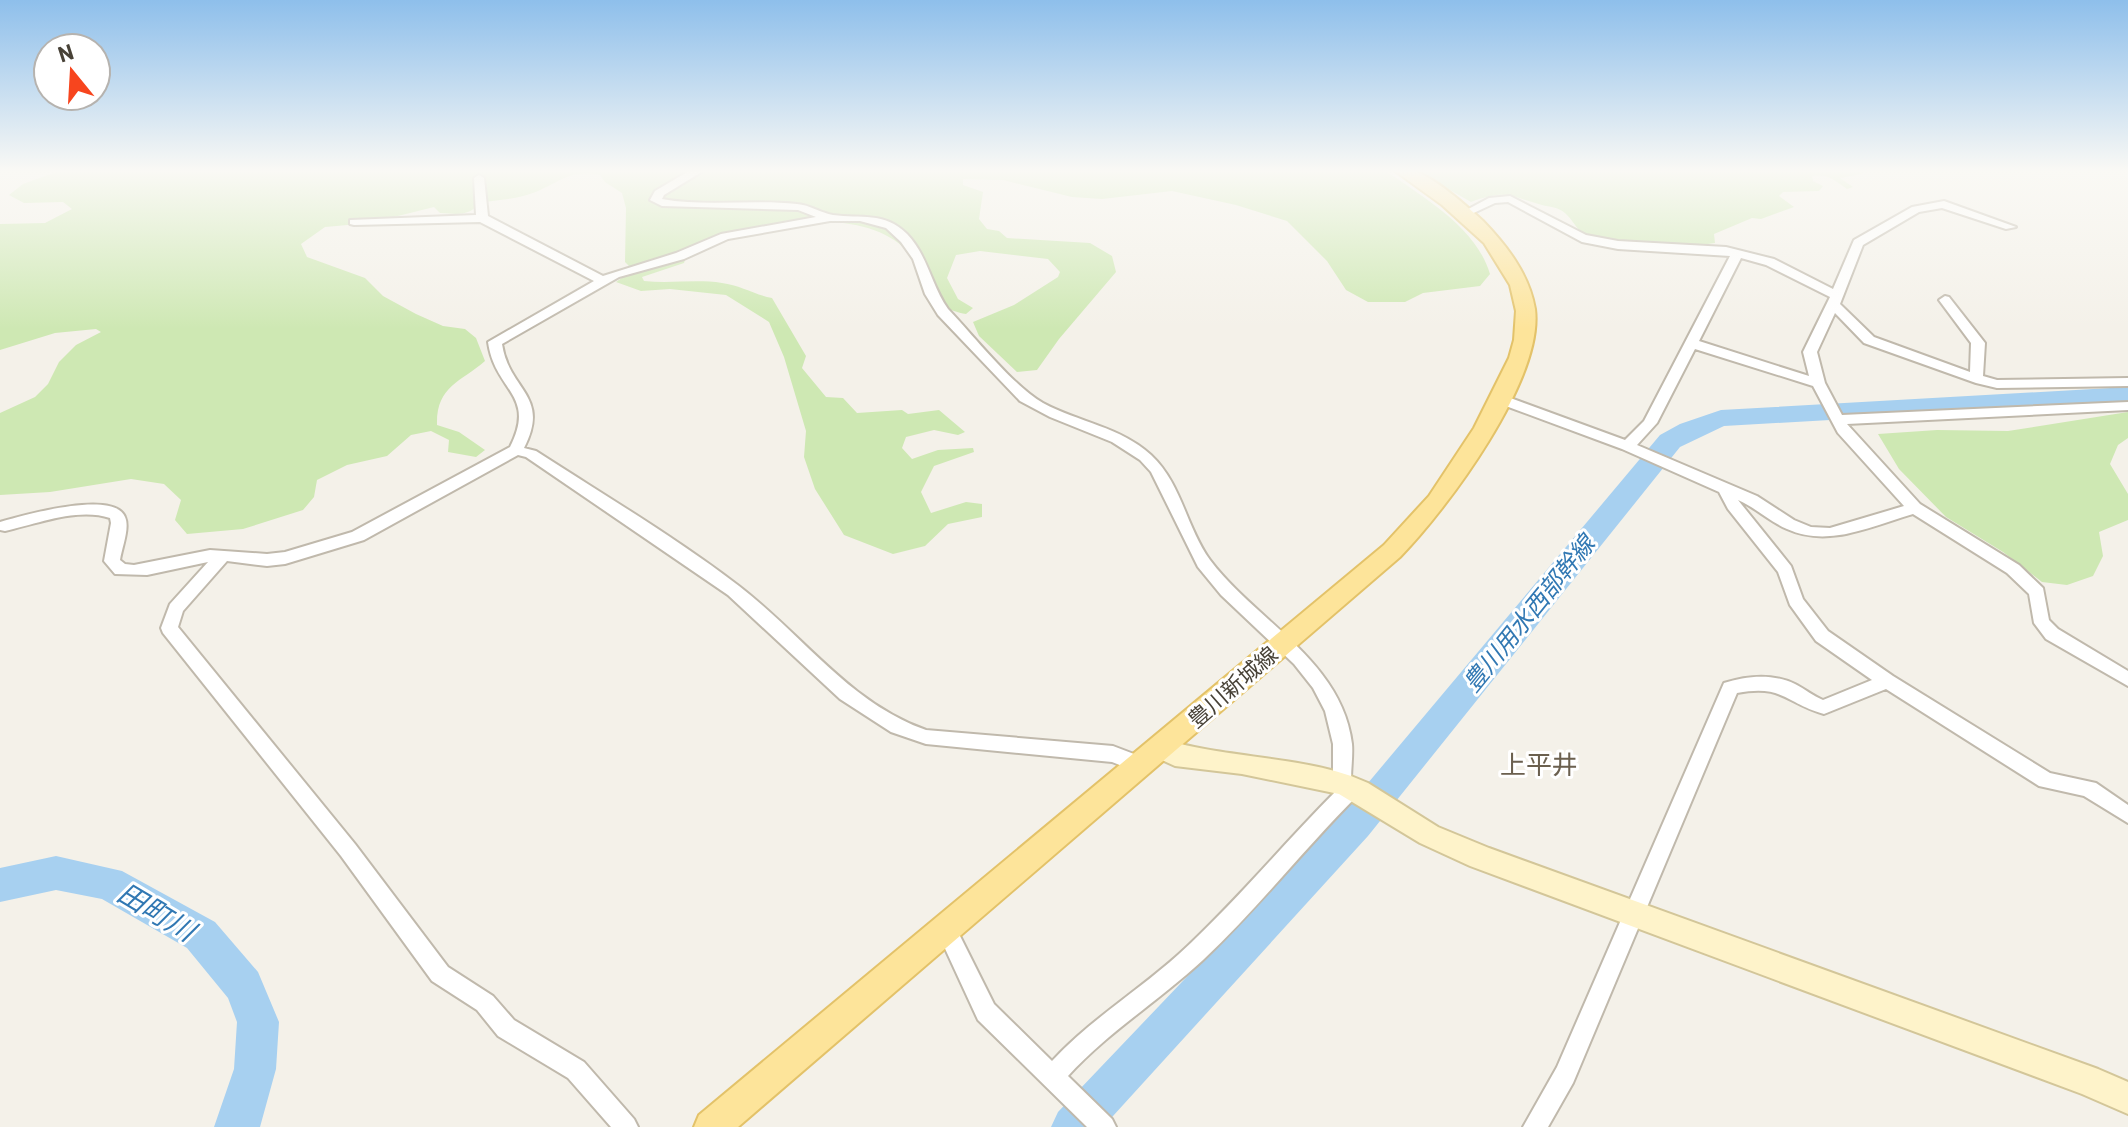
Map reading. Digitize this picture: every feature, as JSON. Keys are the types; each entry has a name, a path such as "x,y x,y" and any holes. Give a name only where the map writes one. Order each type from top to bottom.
{"main road":[{"name":"豊川新城線","path":"711,1127 1392,551 1432,511 1473,452 1518,360 1524,337 1523,299 1507,260 1475,224"}],"street":[{"path":"493,224 603,281"},
{"path":"5,526 96,508 109,509 117,515 119,523 112,561 121,570 157,569 207,555 267,560 285,558 358,536 516,450 529,425 530,414 528,405 505,373 495,342 628,269 680,256 725,236 797,224"},
{"path":"884,224 890,225 905,239 919,259 931,294 943,312 1025,398 1039,408 1127,444 1159,473 1182,511 1203,562 1219,582 1282,643 1330,698 1341,723 1351,788"},
{"path":"1555,224 1582,238 1598,242 1716,249 1770,262 1836,300 1869,340 1976,379 1997,384 2128,382"},
{"path":"1891,224 1858,243 1836,300 1810,352 1826,402 1858,448 1915,508 2013,569 2037,592 2042,623 2052,634 2128,679"},
{"path":"1999,224 2010,227"},
{"path":"1634,450 1737,254"},
{"path":"1945,300 1978,343 1976,379"},
{"path":"1691,343 1818,383"},
{"path":"1500,399 1634,450 1752,500 1789,524 1809,532 1830,533 1915,508"},
{"path":"1838,418 2128,406"},
{"path":"516,450 531,454 730,589 846,695 888,724 926,737 1113,754 1175,755 1242,763 1351,788 1429,835 1467,852 2127,1094"},
{"path":"1726,490 1733,505 1785,570 1796,601 1822,636 1887,681 2046,780 2089,789 2128,815"},
{"path":"223,555 176,608 169,628 348,850 440,974 485,1003 506,1028 576,1070 626,1127"},
{"path":"1535,1127 1565,1075 1730,688 1744,683 1784,686 1813,705 1824,707 1887,681"},
{"path":"1060,1082 1069,1057 1178,969 1218,931 1351,788"},
{"path":"946,929 986,1012 1100,1123"}],"green space":[{"path":"0,224 363,224 325,227 301,244 307,257 365,278 383,296 416,314 443,326 465,329 476,338 485,361 445,393 437,425 459,432 485,450 476,457 448,452 449,440 431,431 411,435 387,456 347,465 317,480 314,497 303,510 243,529 187,534 175,520 181,500 164,484 131,479 50,492 0,495 0,413 35,397 48,384 59,362 76,345 101,332 96,329 55,333 0,350"},
{"path":"626,224 788,224 711,241 688,250 684,263 642,277 644,281 654,282 722,283 772,298 806,356 802,368 826,397 843,398 857,413 902,410 908,414 939,410 965,432 958,435 934,430 906,437 902,448 912,459 938,450 973,448 974,452 934,466 921,492 931,513 966,502 982,504 982,517 948,524 925,546 893,554 844,535 815,489 804,457 806,431 784,357 769,322 726,295 670,289 641,291 616,282 633,270 625,262"},
{"path":"844,224 983,224 987,229 999,231 1007,238 1090,243 1112,256 1116,272 1037,370 1017,372 979,336 973,322 1014,305 1058,277 1060,272 1048,259 980,251 956,255 947,278 958,299 973,308 966,314 960,313 929,296 907,251 887,236 861,226"},
{"path":"1290,224 1456,224 1473,242 1490,274 1480,286 1423,293 1405,302 1368,302 1346,290 1327,261"},
{"path":"1574,224 1739,224 1714,234 1715,243 1701,245 1635,244 1597,238 1580,231"},
{"path":"2128,412 2128,438 2118,445 2110,464 2128,494 2128,520 2099,532 2103,556 2093,576 2067,585 2042,582 2003,552 1946,517 1899,469 1878,434 1937,430 2008,431"}],"waterway":[{"name":"豊川用水西部幹線","path":"1073,1127 1355,825 1670,441 1721,418 2128,395"},
{"name":"田町川","path":"0,885 56,873 109,883 201,935 244,986 258,1022 255,1069 243,1115 236,1127"}],"district":[{"name":"上平井","path":"1539,763"}]}
